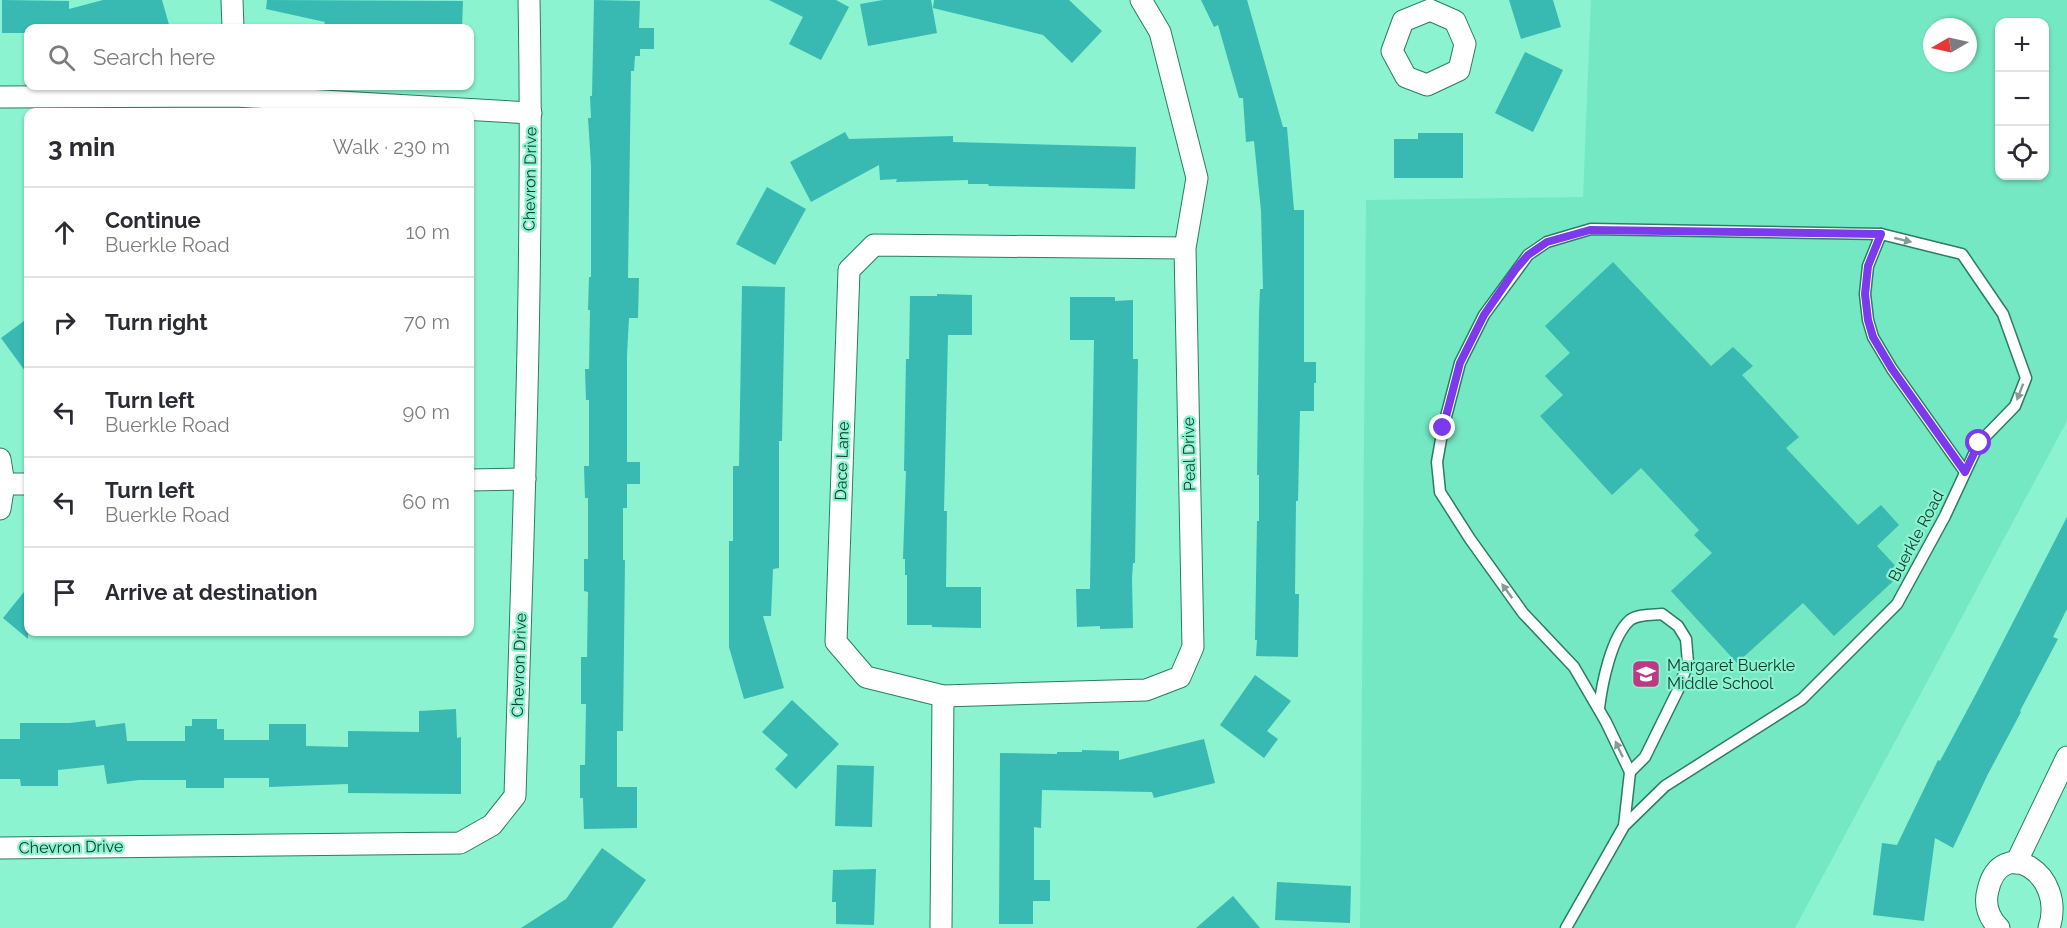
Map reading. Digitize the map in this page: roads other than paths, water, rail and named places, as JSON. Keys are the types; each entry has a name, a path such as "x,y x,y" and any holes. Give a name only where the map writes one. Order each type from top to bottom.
{"street":[{"path":"232,0 233,24"},
{"name":"Chevron Drive","path":"0,848 460,843 492,825 515,796 525,479 531,113 529,0"},
{"name":"Peal Drive","path":"943,696 1146,690 1180,677 1193,647 1185,248 1197,178 1160,32 1141,0"},
{"path":"0,97 236,91 464,108"},
{"path":"474,109 531,113"},
{"name":"Dace Lane","path":"943,696 866,677 836,642 849,270 874,245 1185,248"},
{"path":"0,459 4,484 0,509"},
{"path":"474,480 525,479"},
{"path":"4,484 24,484"},
{"path":"941,928 943,696"},
{"path":"2016,862 2067,757"},
{"path":"1999,928 1988,911 1986,898 1988,886 2000,871 2016,862 2028,862 2040,866 2051,873 2058,883 2062,895 2061,908 2057,920 2049,928"}],"lane":[{"name":"Buerkle Road","path":"1566,928 1624,826 1665,786 1802,699 1897,604 1945,516 1979,443 2015,406 2026,378 2003,314 1962,254 1881,234 1590,230 1547,242 1528,255 1484,315 1460,363 1443,428 1437,462 1440,492 1470,539 1523,613 1574,667 1599,709 1630,772 1624,826"},
{"path":"1881,234 1868,266 1865,294 1868,320 1873,337 1892,369 1965,472"},
{"path":"1599,709 1607,668 1618,637 1631,620 1645,615 1662,614 1678,626 1686,639 1688,663 1678,690 1645,757 1630,772"}],"place":[{"name":"Margaret Buerkle Middle School","path":"1646,674"}]}
